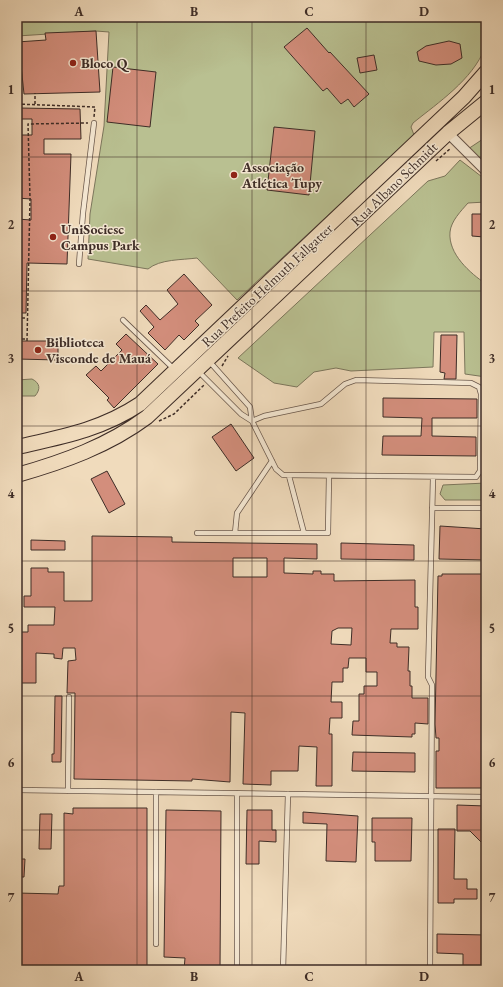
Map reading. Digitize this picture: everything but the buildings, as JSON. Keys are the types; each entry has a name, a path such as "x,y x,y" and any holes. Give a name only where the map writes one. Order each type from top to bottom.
{"main road":[{"name":"Rua Prefeito Helmuth Fallgatter","path":"17,447 103,425 140,404 464,98 486,72"},
{"name":"Rua Albano Schmidt","path":"17,475 82,454 124,432 147,417 198,371 448,133 486,102"}],"street":[{"path":"448,133 486,170"}],"lane":[{"path":"80,264 83,212 94,123"},
{"path":"123,320 176,371"},
{"path":"208,360 250,407 252,421 276,469 283,476 433,478 476,477 480,471 481,394 479,387 471,383 356,380 345,384 321,404 264,416 252,421"},
{"path":"198,371 241,414 252,421"},
{"path":"235,533 238,513 272,461"},
{"path":"289,476 304,533"},
{"path":"197,533 328,533 329,476"},
{"path":"430,970 432,685 428,677 433,478"},
{"path":"432,508 486,508"},
{"path":"68,791 70,697"},
{"path":"17,790 486,797"},
{"path":"156,792 156,944"},
{"path":"237,794 237,970"},
{"path":"283,970 288,794"}],"path":[{"path":"35,93 35,104"},
{"path":"17,104 95,107 94,123 28,124 30,199 27,340 17,339"},
{"path":"17,318 27,318"}],"green space":[{"name":"Associação Atlética Tupy","path":"17,17 486,17 487,37 485,48 472,70 454,90 413,123 411,127 414,135 237,300 197,258 159,263 148,269 88,259 90,214 104,126 109,32 96,31 17,36"},
{"path":"486,137 486,164 468,149"},
{"path":"460,160 486,180 486,202 468,203 454,220 450,232 450,240 456,255 461,262 467,269 486,284 486,377 465,374 464,332 434,332 433,367 351,371 336,368 314,372 297,387 274,383 238,358 428,181 445,176"},
{"path":"32,379 37,382 39,386 35,396 17,396 17,380"},
{"path":"486,483 486,500 445,500 440,494 443,485"}],"place":[{"name":"Bloco Q","path":"73,63"},
{"name":"Associação Atlética Tupy","path":"234,175"},
{"name":"UniSociesc Campus Park","path":"53,237"},
{"name":"Biblioteca Visconde de Mauá","path":"38,350"}]}
